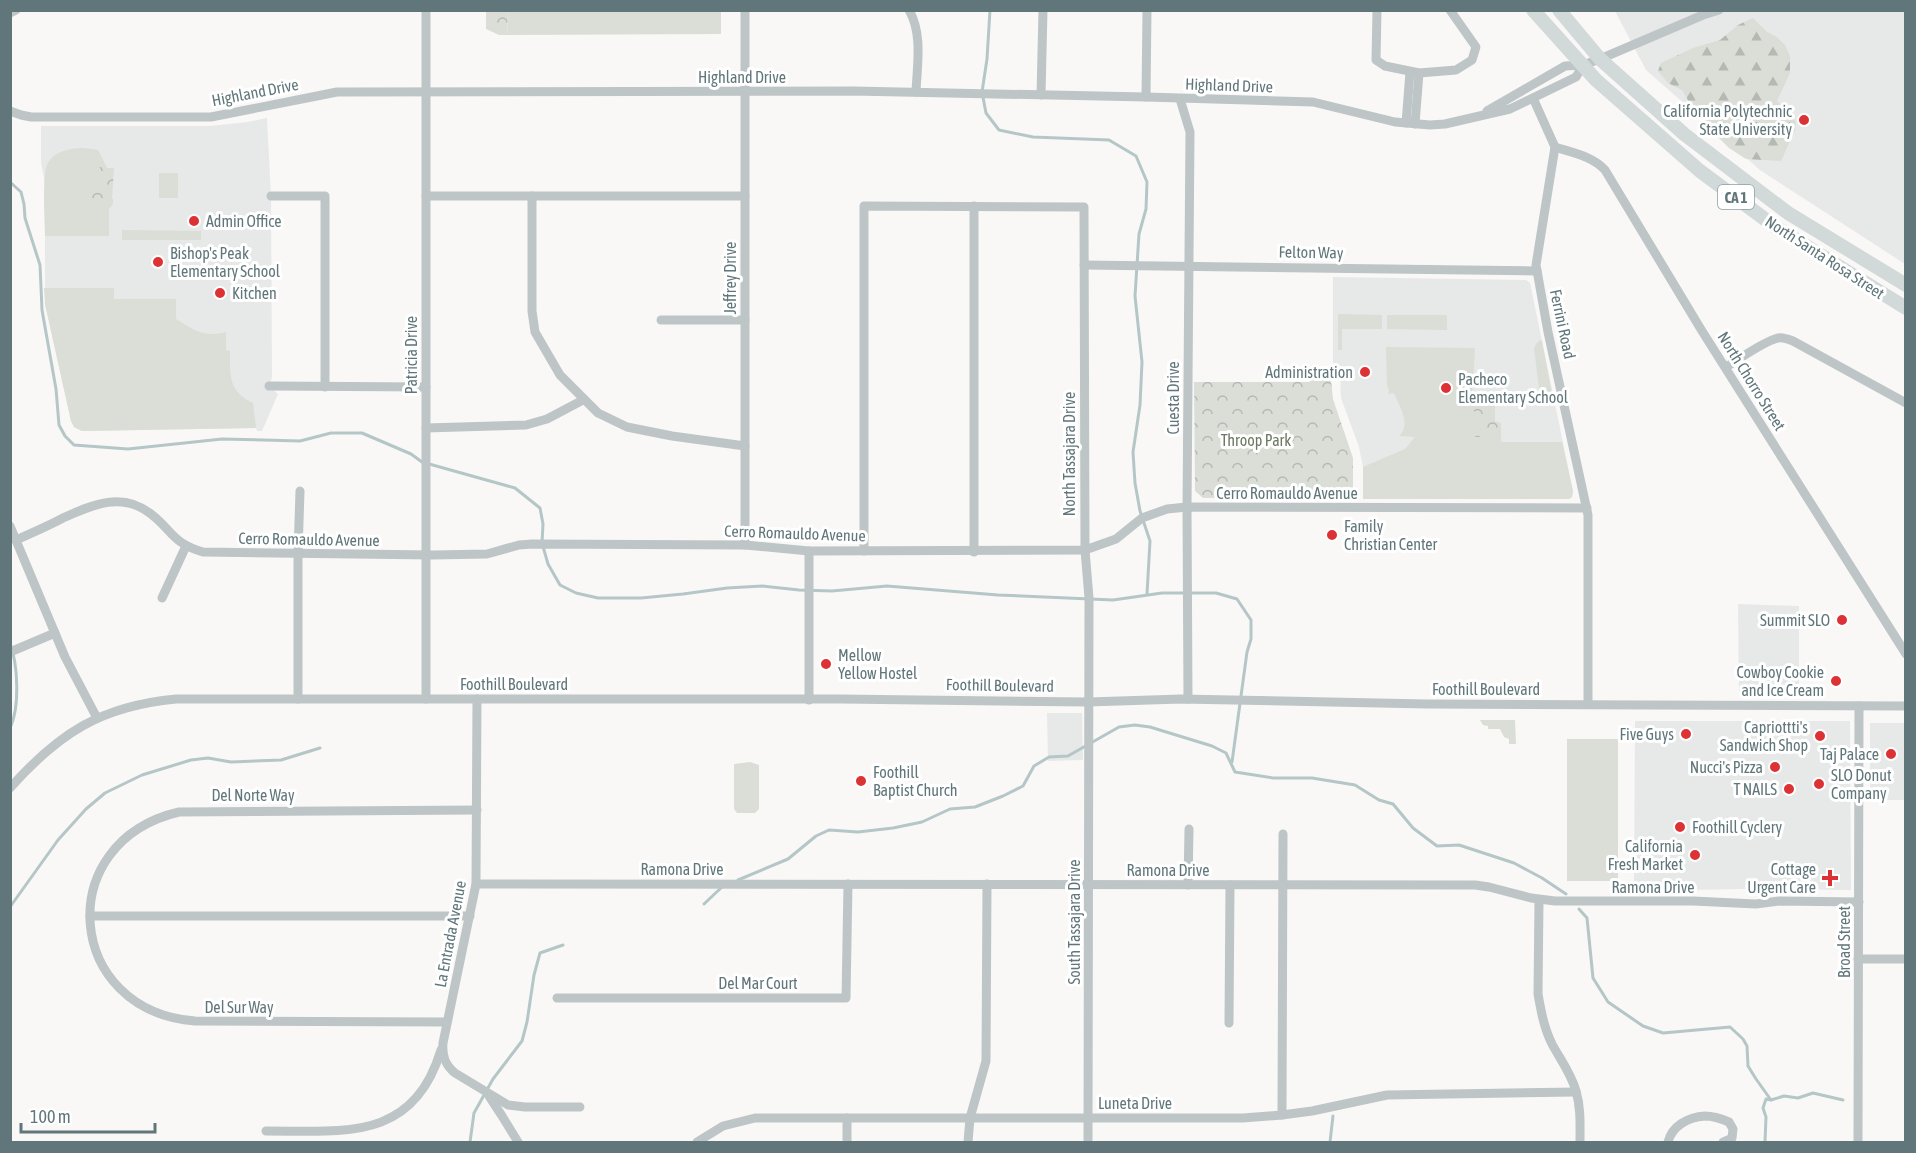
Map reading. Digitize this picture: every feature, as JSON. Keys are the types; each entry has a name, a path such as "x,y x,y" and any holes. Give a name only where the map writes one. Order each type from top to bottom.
{"highway":[{"name":"North Santa Rosa Street","path":"1533,10 1596,80 1700,171 1777,228 1905,308"},
{"name":"North Santa Rosa Street","path":"1559,10 1600,59 1684,134 1788,213 1905,285"}],"street":[{"path":"10,13 16,10"},
{"name":"Patricia Drive","path":"426,10 426,699"},
{"name":"Jeffrey Drive","path":"745,10 745,545"},
{"path":"909,10 917,34 916,92"},
{"path":"1041,95 1043,10"},
{"path":"1146,97 1147,10"},
{"path":"1377,10 1376,60 1385,66 1414,72 1456,70 1472,60 1476,47 1450,10"},
{"name":"Highland Drive","path":"1474,117 1565,66 1583,65 1600,59 1719,10"},
{"name":"Highland Drive","path":"10,111 31,117 211,117 337,92 916,92 1313,102 1411,124 1445,124 1510,109 1576,77 1583,65"},
{"path":"1411,124 1414,72"},
{"path":"1533,98 1555,147"},
{"name":"Cuesta Drive","path":"1180,99 1190,132 1188,699"},
{"name":"Ferrini Road","path":"1555,147 1536,265 1548,332 1587,508 1588,704"},
{"name":"North Chorro Street","path":"1555,147 1597,162 1605,170 1702,331 1905,654"},
{"path":"271,196 325,196 325,387"},
{"path":"426,196 745,196"},
{"path":"532,196 532,311 535,332 560,375 598,413 627,427 745,446"},
{"path":"864,551 864,206 974,206 974,552"},
{"name":"North Tassajara Drive","path":"974,206 1084,207 1085,550 1089,598 1088,702"},
{"name":"Felton Way","path":"1083,265 1537,271"},
{"path":"661,320 745,320"},
{"path":"1726,367 1762,346 1784,338 1905,403"},
{"path":"269,386 426,387"},
{"path":"426,429 526,425 547,419 583,400"},
{"path":"298,699 300,490"},
{"name":"Cerro Romauldo Avenue","path":"16,540 88,507 113,501 130,503 146,510 159,520 171,536 186,546 202,552 426,555 487,554 519,545 532,544 745,545 810,551 1085,550 1116,539 1142,518 1167,509 1187,507 1587,508"},
{"path":"10,526 65,657 98,718"},
{"path":"162,598 186,546"},
{"path":"809,699 810,551"},
{"path":"10,652 55,633"},
{"name":"La Entrada Avenue","path":"477,699 476,884 447,1022 443,1057 450,1069 486,1093 498,1108 518,1143"},
{"name":"Foothill Boulevard","path":"10,788 35,761 72,732 98,718 125,708 159,700 809,699 1088,702 1188,699 1338,703 1905,706"},
{"name":"South Tassajara Drive","path":"1088,702 1088,1143"},
{"name":"Broad Street","path":"1858,1143 1859,706"},
{"name":"Del Norte Way","path":"90,916 95,883 110,854 134,830 163,816 195,810 477,810"},
{"path":"1188,885 1189,828"},
{"path":"1282,1115 1283,834"},
{"name":"Ramona Drive","path":"476,884 1475,885 1539,900 1555,901 1693,901 1756,904 1779,901 1859,902"},
{"name":"Del Mar Court","path":"556,998 846,998 848,884"},
{"path":"968,1143 970,1118 986,1061 987,884"},
{"path":"1229,1023 1230,885"},
{"path":"1539,900 1538,994 1540,1007 1547,1033 1566,1066 1576,1092 1580,1118 1580,1143"},
{"path":"90,916 470,916"},
{"name":"Del Sur Way","path":"90,916 95,948 110,978 133,1001 163,1016 195,1022 447,1022"},
{"path":"1858,959 1905,959"},
{"path":"266,1131 348,1131 362,1129 387,1120 404,1109 418,1095 434,1071 443,1043"},
{"name":"Luneta Drive","path":"698,1143 723,1126 755,1118 1243,1118 1282,1115 1387,1095 1576,1092"},
{"path":"486,1093 519,1107 580,1107"},
{"path":"1668,1143 1671,1132 1679,1124 1704,1116 1729,1122 1733,1129 1732,1138 1723,1143"},
{"path":"847,1118 847,1143"}],"shaded area":[{"name":"California Polytechnic State University","path":"1615,11 1905,11 1905,264 1760,170 1646,70"},
{"name":"Bishop's Peak Elementary School","path":"267,118 271,196 272,377 269,386 278,394 262,431 257,431 256,428 82,431 74,427 45,304 45,183 41,162 41,126 210,126"},
{"name":"Pacheco Elementary School","path":"1333,277 1526,280 1530,283 1573,491 1572,497 1569,499 1363,499 1363,467 1359,447 1341,398 1340,371 1338,365 1333,363"},
{"path":"1738,604 1799,606 1799,688 1739,693"},
{"path":"1047,713 1082,713 1083,760 1048,761"},
{"path":"1635,721 1850,721 1851,890 1634,891"},
{"path":"1870,723 1905,723 1905,800 1870,800"}],"green space":[{"path":"486,11 504,11 508,14 507,35 499,35 486,29"},
{"path":"504,11 721,11 721,34 507,35 508,14"},
{"path":"1753,18 1785,45 1790,56 1790,73 1777,101 1796,122 1795,130 1781,161 1746,159 1729,148 1714,133 1682,90 1668,83 1658,71 1661,63 1693,48 1720,40 1738,25"},
{"path":"84,148 98,150 105,164 98,168 88,199 113,199 113,204 109,209 109,236 45,236 44,189 47,165 58,153"},
{"path":"105,164 107,168 114,168 112,199 87,199 91,178 96,170"},
{"path":"159,173 178,173 178,198 159,198"},
{"path":"122,230 201,231 201,240 122,240"},
{"path":"44,288 114,288 114,299 176,299 176,319 194,330 205,333 226,332 226,350 230,351 232,382 239,393 253,403 256,428 82,431 74,427 45,304"},
{"path":"1338,314 1382,315 1382,329 1342,329 1342,350 1338,350"},
{"path":"1387,315 1447,315 1447,330 1387,329"},
{"path":"1540,340 1552,394 1550,396 1543,395 1539,388 1534,349"},
{"path":"1386,347 1475,348 1472,400 1474,437 1499,437 1501,435 1501,442 1562,442 1573,491 1572,497 1569,499 1363,499 1363,467 1405,449 1415,437 1399,436 1403,431 1404,421 1394,393 1388,394"},
{"name":"Throop Park","path":"1312,377 1331,381 1333,399 1353,458 1353,493 1350,498 1203,498 1195,491 1194,382 1310,382"},
{"path":"1474,405 1495,405 1495,421 1501,423 1499,437 1474,437"},
{"path":"1480,720 1515,720 1516,744 1509,744 1509,739 1504,737 1500,729 1488,729 1488,726 1483,725"},
{"path":"1567,739 1618,739 1618,881 1567,881"},
{"path":"750,762 759,765 759,809 755,813 737,813 734,809 734,764"}],"waterway":[{"path":"990,10 982,92 986,113 999,130 1033,137 1109,140 1136,156 1147,182 1146,209 1139,234 1135,296 1142,362 1140,405 1133,452 1140,511 1150,541 1147,594"},
{"path":"10,182 21,192 25,218 40,265 42,310 56,389 59,425 74,445 128,449 222,439 300,441 331,433 362,433 411,454 422,462 515,488 540,508 543,524 542,543 548,564 560,585 576,593 598,598 641,598 762,586 832,591 887,586 998,595 1113,600 1162,593 1216,593 1237,599 1251,620 1251,639 1247,652 1232,762"},
{"path":"10,643 17,686 17,698 10,728"},
{"path":"738,880 788,859 816,836 829,830 858,832 893,828 922,822 950,809 975,807 1023,786 1034,766 1049,757 1068,756 1119,727 1135,725 1150,727 1212,746 1226,753 1235,772 1273,778 1312,778 1355,785 1379,800 1393,804 1413,828 1437,846 1459,845 1514,863 1566,894"},
{"path":"10,907 58,840 86,809 105,793 142,775 191,760 208,758 231,762 281,760 320,748"},
{"path":"704,904 723,886"},
{"path":"1579,909 1587,918 1593,978 1608,1002 1643,1026 1663,1033 1730,1027 1747,1046 1748,1066 1771,1100"},
{"path":"470,1142 474,1113 493,1079 522,1041 540,953 563,945"},
{"path":"1765,1142 1766,1117 1763,1108 1766,1099 1771,1100 1784,1096 1798,1098 1813,1093 1843,1100"},
{"path":"1330,1142 1333,1116"}],"place":[{"name":"California Polytechnic State University","path":"1804,120"},
{"name":"Admin Office","path":"194,221"},
{"name":"Bishop's Peak Elementary School","path":"158,262"},
{"name":"Kitchen","path":"220,293"},
{"name":"Administration","path":"1365,372"},
{"name":"Pacheco Elementary School","path":"1446,388"},
{"name":"Family Christian Center","path":"1332,535"},
{"name":"Summit SLO","path":"1842,620"},
{"name":"Mellow Yellow Hostel","path":"826,664"},
{"name":"Cowboy Cookie and Ice Cream","path":"1836,681"},
{"name":"Five Guys","path":"1686,734"},
{"name":"Capriottti's Sandwich Shop","path":"1820,736"},
{"name":"Taj Palace","path":"1891,754"},
{"name":"Nucci's Pizza","path":"1775,767"},
{"name":"Foothill Baptist Church","path":"861,781"},
{"name":"SLO Donut Company","path":"1819,784"},
{"name":"T NAILS","path":"1789,789"},
{"name":"Foothill Cyclery","path":"1680,827"},
{"name":"California Fresh Market","path":"1695,855"},
{"name":"Cottage Urgent Care","path":"1830,878"}]}
